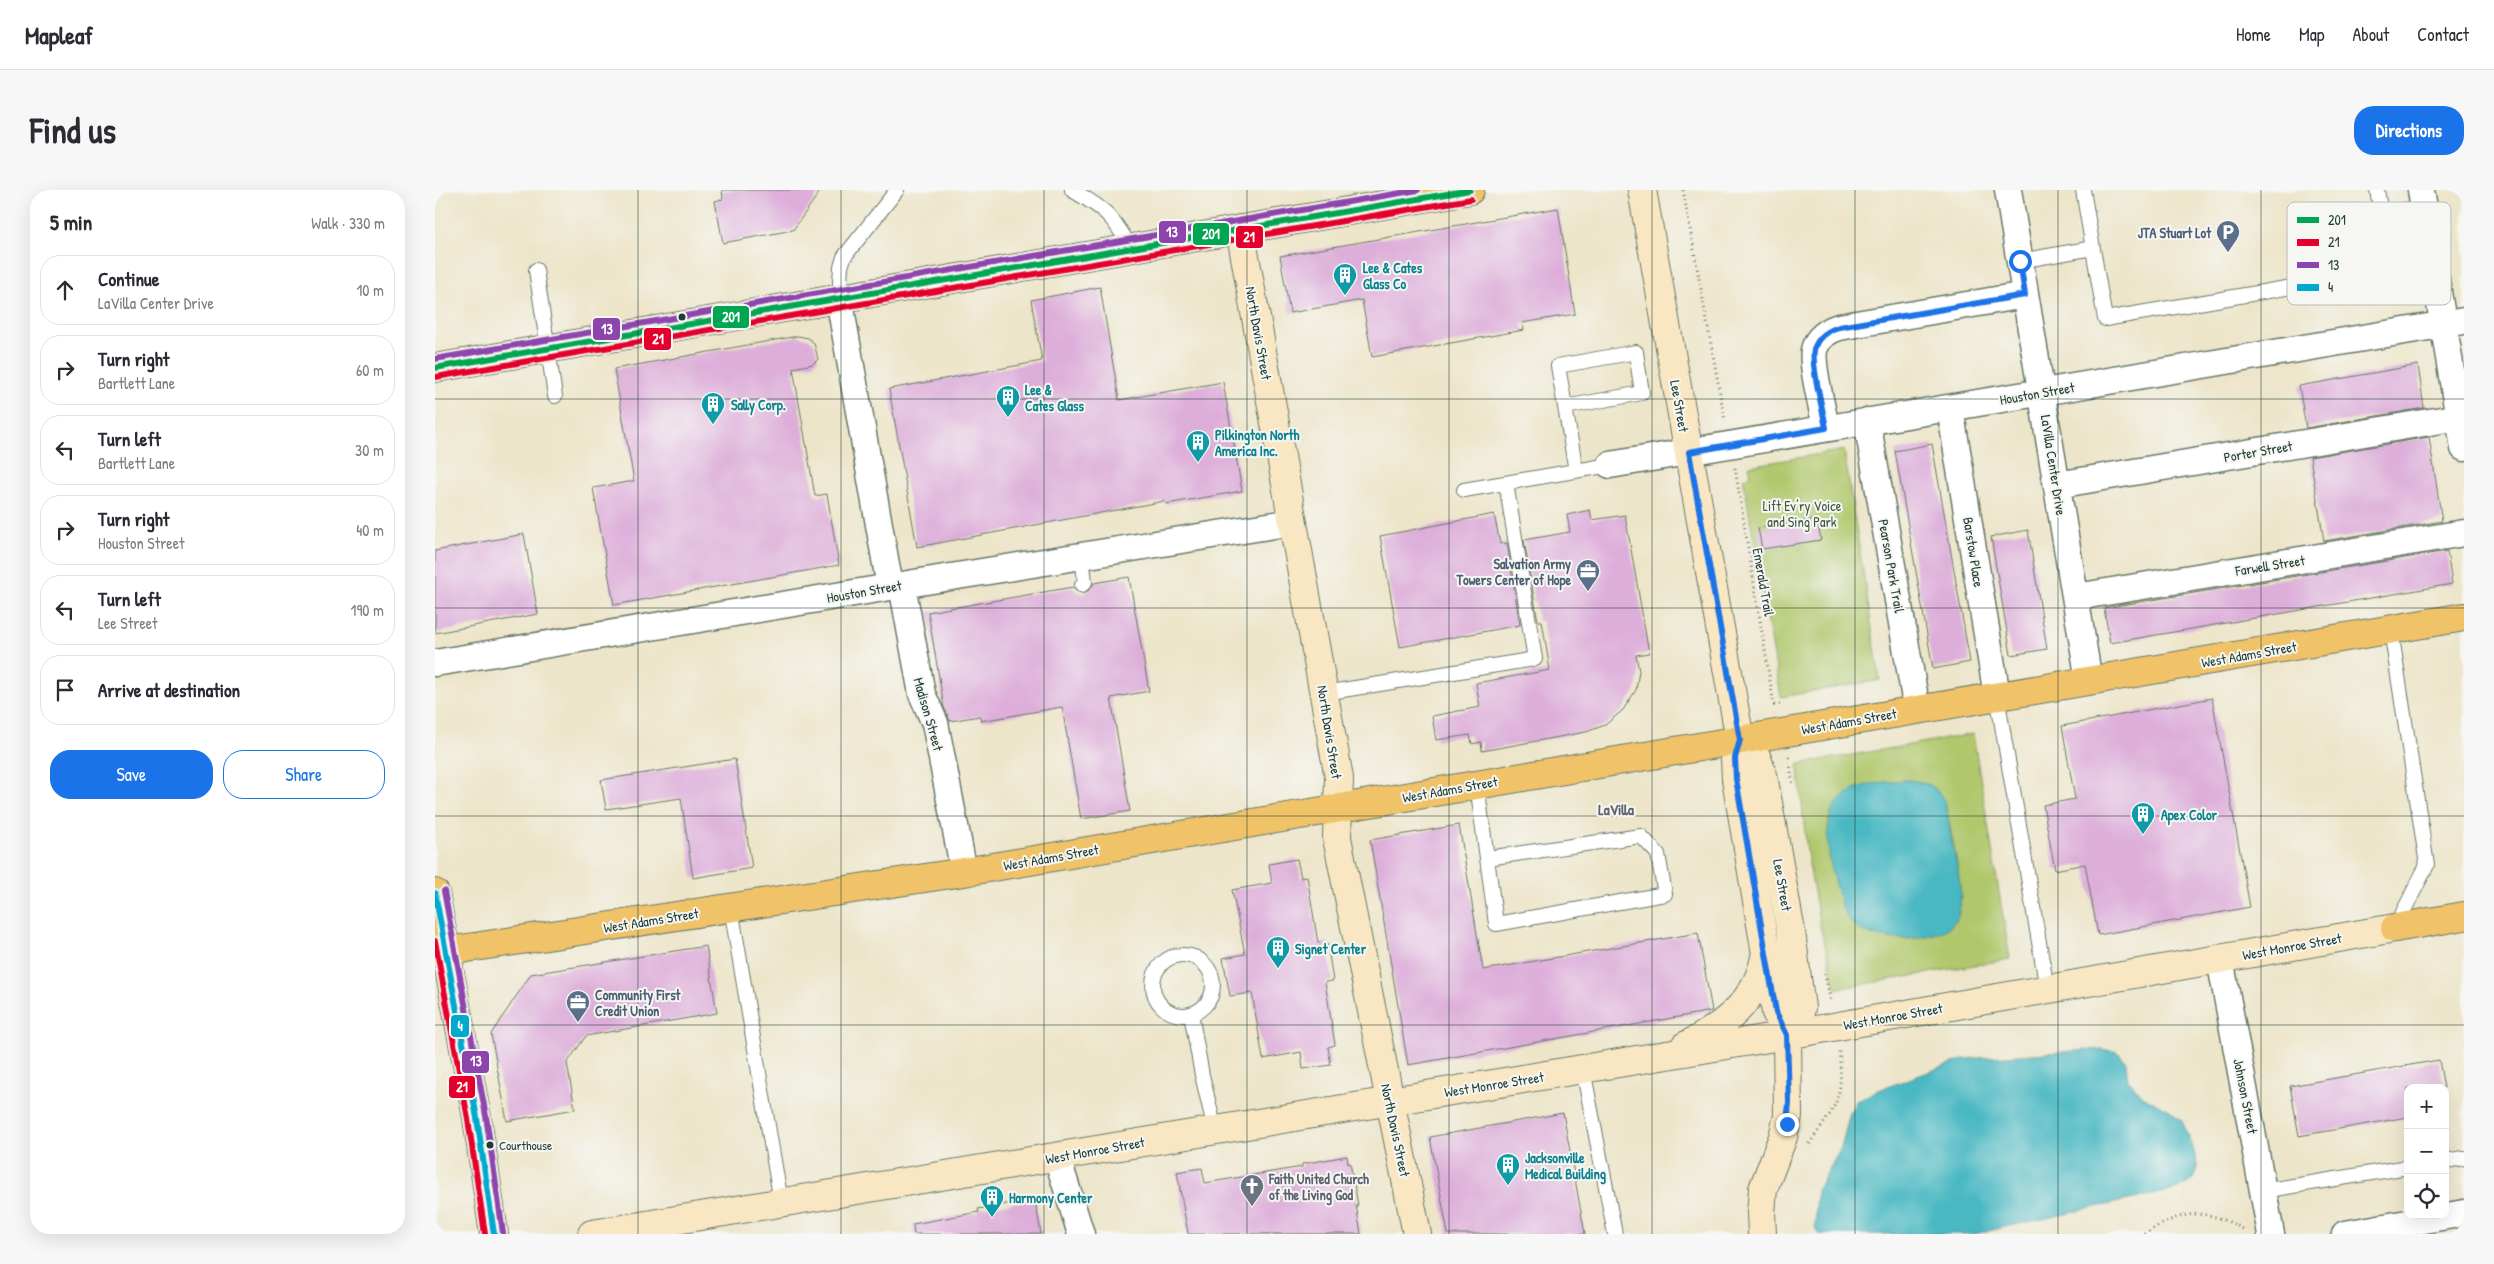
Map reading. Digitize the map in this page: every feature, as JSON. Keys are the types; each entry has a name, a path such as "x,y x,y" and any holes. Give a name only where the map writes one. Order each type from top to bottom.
{"main road":[{"path":"435,368 1240,229 1403,196 1470,190"},
{"name":"West Adams Street","path":"440,952 964,872 2464,617"},
{"path":"435,893 440,952 477,1118 494,1234"},
{"path":"2395,928 2464,916"}],"street":[{"name":"Lee Street","path":"1642,190 1740,740 1735,758 1736,779 1766,954 1776,1012 1787,1035 1788,1116 1783,1137 1763,1188 1762,1234"},
{"name":"LaVilla Center Drive","path":"2007,190 2089,681"},
{"name":"North Davis Street","path":"1240,229 1339,778 1337,838 1417,1234"},
{"path":"1826,428 1814,358 1817,342 1824,334 1839,327 2025,295"},
{"name":"Madison Street","path":"839,298 896,586 921,694 935,723 964,872"},
{"path":"2450,305 2454,322 2459,416 2464,448"},
{"name":"Houston Street","path":"1610,465 2454,322"},
{"name":"Barstow Place","path":"1950,408 1997,696"},
{"name":"Porter Street","path":"2057,485 2459,416"},
{"name":"Pearson Park Trail","path":"1867,421 1917,710"},
{"name":"Houston Street","path":"435,664 896,586 1293,522"},
{"name":"Farwell Street","path":"2076,597 2464,533"},
{"name":"Lee Street","path":"1740,740 1757,756 1763,775 1791,932 1801,1008 1798,1022 1787,1035"},
{"name":"West Monroe Street","path":"592,1234 1787,1035 2395,928"},
{"path":"1664,1055 1699,1038 1733,1016 1754,990 1766,954"},
{"name":"Johnson Street","path":"2220,959 2271,1234"},
{"path":"1057,1157 1081,1234"},
{"path":"2345,1234 2464,1213"}],"lane":[{"path":"839,298 841,267 844,257 897,190"},
{"path":"1073,190 1105,210 1116,222 1131,248"},
{"path":"2083,190 2105,319 2287,288"},
{"path":"2020,261 2093,248"},
{"path":"536,270 555,396"},
{"path":"1565,407 1642,393 1635,352 1558,366 1565,407 1576,471"},
{"path":"1464,490 1610,465"},
{"path":"1324,693 1535,659 1506,483"},
{"path":"1082,556 1085,582 1082,585"},
{"path":"2391,630 2427,865 2395,928"},
{"path":"1997,696 2047,989"},
{"path":"1477,785 1496,924 1665,894 1658,854 1641,836 1487,858"},
{"path":"731,908 781,1202"},
{"path":"1173,957 1192,957 1207,967 1211,976 1213,985 1207,1002 1201,1009 1191,1014 1172,1013 1163,1008 1153,990 1153,980 1157,970 1173,957"},
{"path":"1191,1014 1202,1075 1215,1130"},
{"path":"1583,1069 1615,1234"},
{"path":"2449,1160 2464,1158"},
{"path":"2263,1191 2404,1168"}],"path":[{"path":"1683,190 1727,431"},
{"name":"Emerald Trail","path":"1735,467 1774,704 1780,704"},
{"path":"1807,1147 1829,1116 1841,1092 1839,1047"},
{"path":"2144,1234 2172,1217 2200,1213 2226,1219 2252,1234"}],"green space":[{"name":"Lift Ev’ry Voice and Sing Park","path":"1844,450 1880,680 1781,697 1743,478 1751,476 1749,466"},
{"path":"1973,734 2010,959 1836,989 1820,926 1807,853 1799,764","holes":["1906,780 1925,783 1935,789 1940,797 1950,826 1960,904 1954,922 1938,933 1910,939 1870,935 1842,906 1831,861 1829,824 1835,806 1856,788"]}],"water":[{"path":"1906,780 1929,785 1937,790 1943,799 1947,810 1961,895 1958,915 1954,923 1946,929 1920,937 1894,939 1864,932 1853,924 1845,913 1833,878 1828,837 1831,813 1836,804 1845,795 1854,789 1876,783"},
{"path":"2102,1049 2118,1052 2126,1062 2128,1080 2144,1097 2170,1110 2182,1121 2192,1144 2198,1168 2194,1179 2179,1189 1974,1234 1818,1234 1815,1227 1817,1191 1841,1148 1850,1112 1856,1101 1876,1091 1964,1059"}],"building":[{"path":"722,190 821,190 793,230 723,243 715,201 723,199"},
{"path":"1558,208 1575,314 1522,323 1524,330 1372,357 1362,300 1290,313 1280,256"},
{"name":"Lee & Cates Glass","path":"1100,287 1119,400 1223,382 1242,491 1166,504 1165,501 917,547 889,389 1042,361 1031,300"},
{"name":"Sally Corp.","path":"798,336 808,338 814,343 818,359 813,364 793,368 815,496 827,494 839,565 614,605 593,488 634,481 614,369"},
{"path":"2418,365 2424,408 2306,428 2299,386"},
{"path":"2429,437 2442,521 2324,541 2310,457"},
{"path":"1932,444 1970,662 1933,669 1895,451"},
{"name":"Salvation Army Towers Center of Hope","path":"1590,510 1592,520 1625,515 1649,653 1636,655 1639,671 1636,690 1623,710 1605,725 1586,732 1482,751 1481,742 1472,744 1470,735 1436,740 1432,716 1480,707 1476,683 1550,670 1542,621 1538,621 1524,540 1570,532 1567,515"},
{"path":"1494,514 1500,544 1507,543 1520,625 1400,647 1380,536"},
{"path":"1817,519 1821,540 1762,549 1758,528"},
{"path":"2028,530 2047,649 2011,655 1991,537"},
{"path":"524,534 538,614 435,633 435,551"},
{"path":"2447,551 2452,584 2110,643 2104,608"},
{"path":"1129,577 1149,691 1111,698 1130,811 1081,819 1062,707 981,721 980,716 950,721 944,707 928,612 1073,587 1076,591 1084,594 1094,583"},
{"name":"Apex Color","path":"2212,698 2250,907 2098,935 2085,864 2055,870 2043,805 2075,799 2062,726"},
{"path":"735,759 752,868 693,878 681,798 606,809 601,780"},
{"path":"1459,825 1483,970 1698,933 1712,1011 1408,1065 1370,840"},
{"name":"Signet Center","path":"1297,859 1301,878 1307,876 1318,943 1327,942 1333,981 1325,982 1335,1045 1328,1047 1331,1065 1303,1069 1301,1052 1263,1059 1252,993 1230,996 1223,958 1245,954 1232,890 1272,883 1269,864"},
{"name":"Community First Credit Union","path":"706,946 717,1013 586,1036 567,1063 575,1109 507,1121 491,1034 531,974"},
{"path":"2439,1060 2443,1084 2404,1084 2404,1118 2299,1136 2290,1086"},
{"name":"Jacksonville Medical Building","path":"1563,1113 1585,1234 1448,1234 1430,1137"},
{"path":"1347,1156 1358,1205 1356,1205 1361,1234 1188,1234 1177,1172 1202,1168 1205,1183 1302,1167 1302,1164"},
{"name":"Harmony Center","path":"1035,1199 1041,1234 914,1234 913,1224 979,1212 978,1209"}],"transit line":[{"name":"13","path":"435,359 1418,190"},
{"name":"201","path":"435,368 1470,190"},
{"name":"21","path":"436,377 1471,199"},
{"name":"13","path":"444,891 486,1116 503,1233"},
{"name":"4","path":"435,893 477,1118 494,1234"},
{"name":"21","path":"435,941 468,1119 485,1234"}],"place":[{"name":"JTA Stuart Lot","path":"2228,253"},
{"name":"Lee & Cates Glass Co","path":"1345,296"},
{"name":"Lee & Cates Glass","path":"1008,418"},
{"name":"Sally Corp.","path":"713,425"},
{"name":"Pilkington North America Inc.","path":"1198,463"},
{"name":"Salvation Army Towers Center of Hope","path":"1588,592"},
{"name":"Apex Color","path":"2143,835"},
{"name":"Signet Center","path":"1278,969"},
{"name":"Community First Credit Union","path":"578,1023"},
{"name":"Courthouse","path":"490,1145"},
{"name":"Jacksonville Medical Building","path":"1508,1186"},
{"name":"Faith United Church of the Living God","path":"1252,1207"},
{"name":"Harmony Center","path":"992,1218"}],"district":[{"name":"LaVilla","path":"1616,809"}],"route":[{"path":"1787,1124 1789,1102 1787,1035 1776,1012 1736,779 1735,758 1740,740 1689,452 1826,428 1814,358 1817,342 1824,334 1839,327 2025,295 2020,261"}]}
